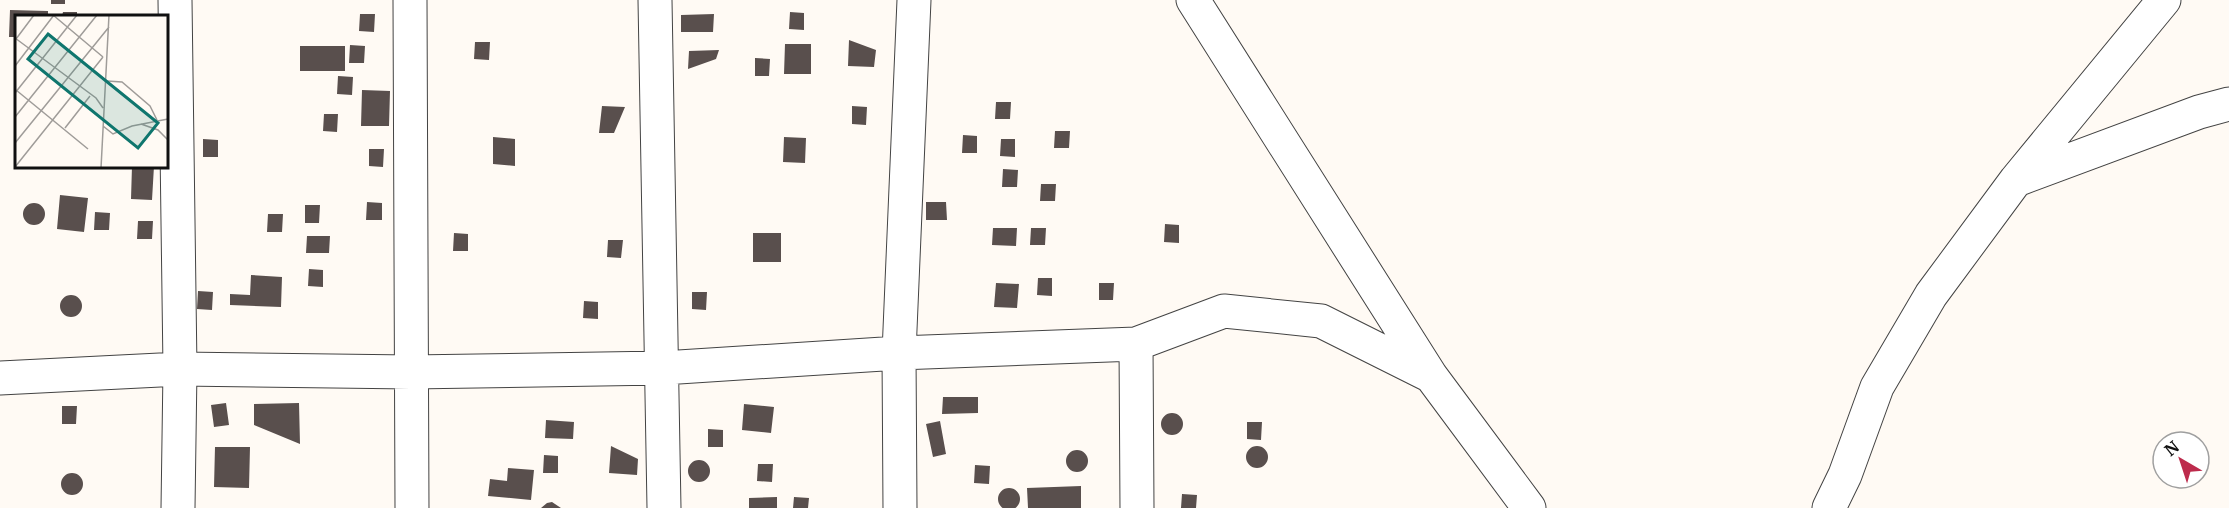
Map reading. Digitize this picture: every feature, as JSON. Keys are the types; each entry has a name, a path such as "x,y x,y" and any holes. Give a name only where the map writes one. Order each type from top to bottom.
{"street":[{"path":"175,0 180,369 178,508"},
{"path":"410,0 412,508"},
{"path":"656,0 664,508"},
{"path":"900,508 899,353 914,0"},
{"path":"1193,0 1431,376 1529,508"},
{"path":"1829,508 1845,475 1877,387 1931,295 2016,180 2164,0"},
{"path":"2016,180 2199,112 2229,104"},
{"path":"0,378 180,369 411,372 663,368 899,353 1136,344 1224,311 1321,321 1431,376"},
{"path":"1136,344 1137,508"}],"building":[{"path":"51,0 65,0 65,4 51,4"},
{"path":"10,10 48,11 48,15 15,15 15,37 9,37"},
{"path":"63,12 77,12 77,15 62,15"},
{"path":"790,12 804,13 804,30 789,29"},
{"path":"360,14 375,14 374,32 359,31"},
{"path":"714,14 713,32 681,32 681,15"},
{"path":"849,40 876,50 874,67 848,66"},
{"path":"475,42 490,42 489,60 474,59"},
{"path":"785,44 811,44 811,74 784,74"},
{"path":"350,45 365,46 364,63 349,63"},
{"path":"300,46 345,46 345,71 300,71"},
{"path":"719,50 716,59 688,69 689,51"},
{"path":"755,58 770,59 769,76 755,76"},
{"path":"338,76 353,77 352,95 337,94"},
{"path":"362,90 390,91 389,126 361,126"},
{"path":"996,102 1011,102 1010,119 995,119"},
{"path":"602,106 625,107 614,133 599,133"},
{"path":"852,106 867,107 866,125 852,124"},
{"path":"324,114 338,114 337,132 323,131"},
{"path":"1055,131 1070,131 1069,148 1054,148"},
{"path":"963,135 977,136 977,153 962,153"},
{"path":"493,137 515,139 515,166 493,164"},
{"path":"784,137 806,138 805,163 783,162"},
{"path":"203,139 218,140 218,157 203,157"},
{"path":"1001,139 1015,139 1015,157 1000,156"},
{"path":"369,149 384,149 383,167 369,166"},
{"path":"132,168 154,168 152,200 131,199"},
{"path":"1003,169 1018,170 1017,187 1002,187"},
{"path":"1041,184 1056,184 1055,201 1040,201"},
{"path":"60,195 88,198 84,232 57,229"},
{"path":"367,202 382,203 382,220 366,220"},
{"path":"926,202 946,202 947,220 926,220"},
{"path":"30,203 38,203 45,210 45,218 38,225 30,225 23,218 23,210"},
{"path":"305,205 320,205 319,223 305,223"},
{"path":"95,212 110,213 109,230 94,230"},
{"path":"268,214 283,214 282,232 267,232"},
{"path":"138,221 153,221 152,239 137,239"},
{"path":"1165,224 1179,225 1179,243 1164,242"},
{"path":"993,228 1017,228 1016,246 992,245"},
{"path":"1031,228 1046,228 1045,245 1030,245"},
{"path":"454,233 468,234 468,251 453,251"},
{"path":"753,233 781,233 781,262 753,262"},
{"path":"307,236 330,236 329,253 306,253"},
{"path":"608,240 623,240 621,258 607,257"},
{"path":"309,269 323,270 323,287 308,286"},
{"path":"251,275 282,277 281,307 230,305 230,294 250,295"},
{"path":"1038,278 1052,278 1052,296 1037,295"},
{"path":"996,283 1019,284 1017,308 994,307"},
{"path":"1099,283 1114,283 1113,300 1099,300"},
{"path":"198,291 213,292 212,310 197,309"},
{"path":"692,292 707,292 706,310 692,309"},
{"path":"71,295 79,298 82,306 79,314 71,317 63,314 60,306 63,298"},
{"path":"584,301 598,302 598,319 583,318"},
{"path":"943,397 978,397 978,413 942,414"},
{"path":"226,403 229,425 214,427 211,405"},
{"path":"299,403 300,444 254,425 254,404"},
{"path":"744,404 774,407 771,433 742,430"},
{"path":"62,406 77,406 76,424 62,424"},
{"path":"1168,413 1176,413 1183,420 1183,428 1176,435 1168,435 1161,428 1161,420"},
{"path":"546,420 574,422 573,439 545,438"},
{"path":"940,421 946,454 933,457 926,424"},
{"path":"1247,422 1262,422 1261,440 1247,439"},
{"path":"708,429 723,430 723,447 708,447"},
{"path":"611,446 638,459 637,475 609,473"},
{"path":"1253,446 1261,446 1268,453 1268,461 1261,468 1253,468 1246,461 1246,453"},
{"path":"215,447 250,447 249,488 214,487"},
{"path":"1073,450 1081,450 1088,457 1088,465 1081,472 1073,472 1066,465 1066,457"},
{"path":"544,455 558,456 558,473 543,473"},
{"path":"699,460 707,463 710,471 707,479 699,482 691,479 688,471 691,463"},
{"path":"758,464 773,464 772,482 757,481"},
{"path":"975,465 990,466 989,484 974,483"},
{"path":"508,468 534,470 531,500 488,496 490,479 507,481"},
{"path":"72,473 80,476 83,484 80,492 72,495 64,492 61,484 64,476"},
{"path":"1081,486 1081,508 1028,508 1027,488"},
{"path":"1009,488 1017,491 1019,495 1017,507 1005,509 1001,507 998,499 1001,491"},
{"path":"1182,494 1197,495 1196,508 1181,508"},
{"path":"777,497 777,508 749,508 749,498"},
{"path":"794,497 809,498 808,508 793,508"},
{"path":"552,502 561,508 541,508 547,503"}]}
